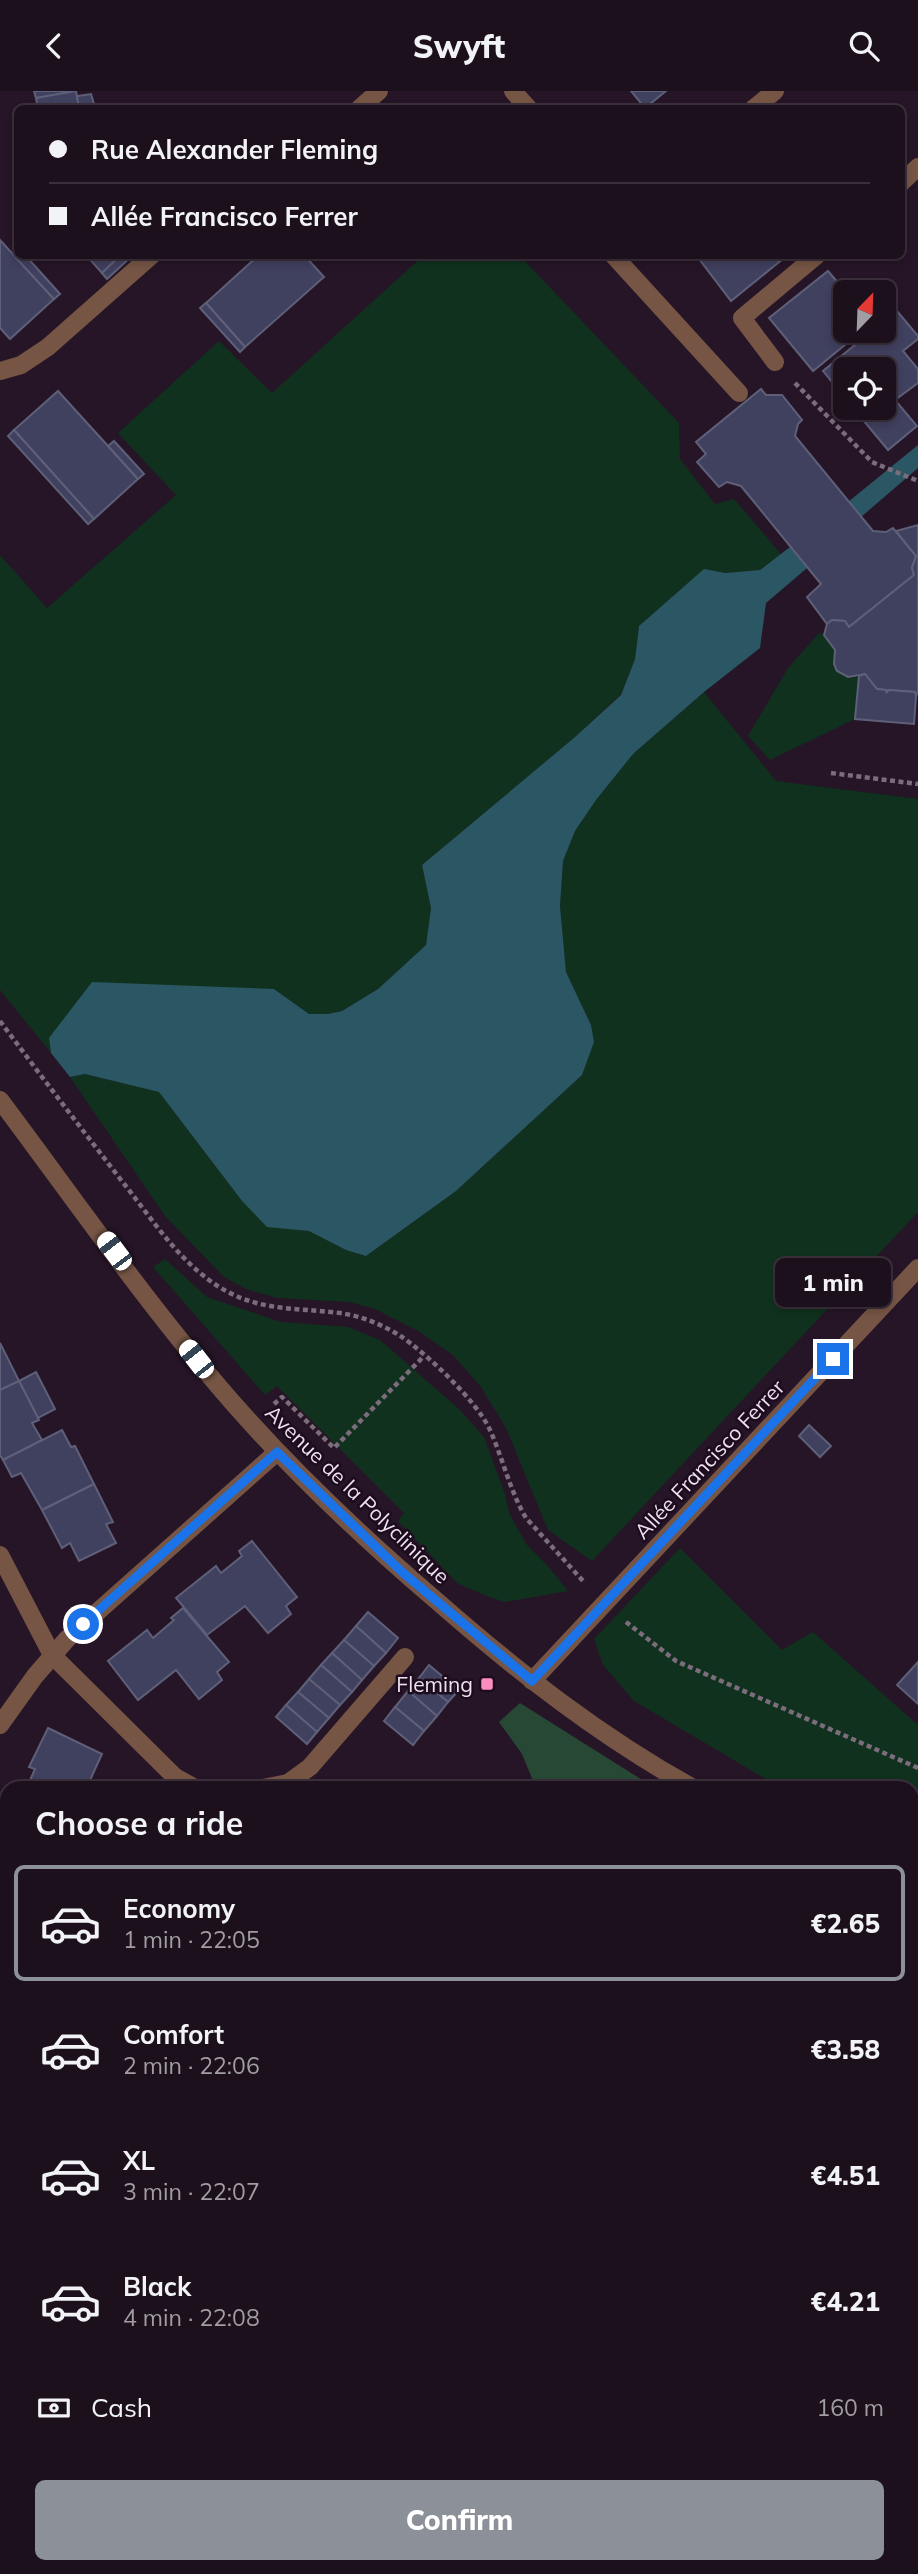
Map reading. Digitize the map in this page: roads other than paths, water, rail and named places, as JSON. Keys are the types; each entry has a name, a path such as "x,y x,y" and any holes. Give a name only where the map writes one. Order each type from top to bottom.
{"street":[{"path":"363,105 379,91"},
{"path":"513,91 525,105"},
{"path":"905,179 918,167"},
{"path":"0,372 21,365 48,347 147,259"},
{"path":"617,259 740,393"},
{"path":"775,362 742,319 812,259"},
{"name":"Avenue de la Polyclinique","path":"0,1100 162,1316 277,1452 402,1572 532,1681 611,1739 682,1781"},
{"name":"Allée Francisco Ferrer","path":"532,1681 918,1268"},
{"path":"0,1725 52,1655 102,1606 277,1452"},
{"path":"0,1555 52,1655 175,1777 182,1781"},
{"path":"291,1781 310,1767 405,1657"}],"water":[{"path":"918,445 918,468 861,517 848,502"},
{"path":"790,547 807,568 766,603 760,648 704,692 633,754 575,831 563,861 560,906 566,972 591,1025 594,1042 582,1075 456,1191 366,1256 346,1250 309,1231 267,1227 242,1201 159,1092 85,1074 70,1077 51,1053 49,1038 92,982 274,989 309,1014 342,1011 378,989 426,945 431,908 422,865 621,695 635,659 639,626 704,569 725,573 760,570"}],"place":[{"name":"Fleming","path":"487,1684"}]}
